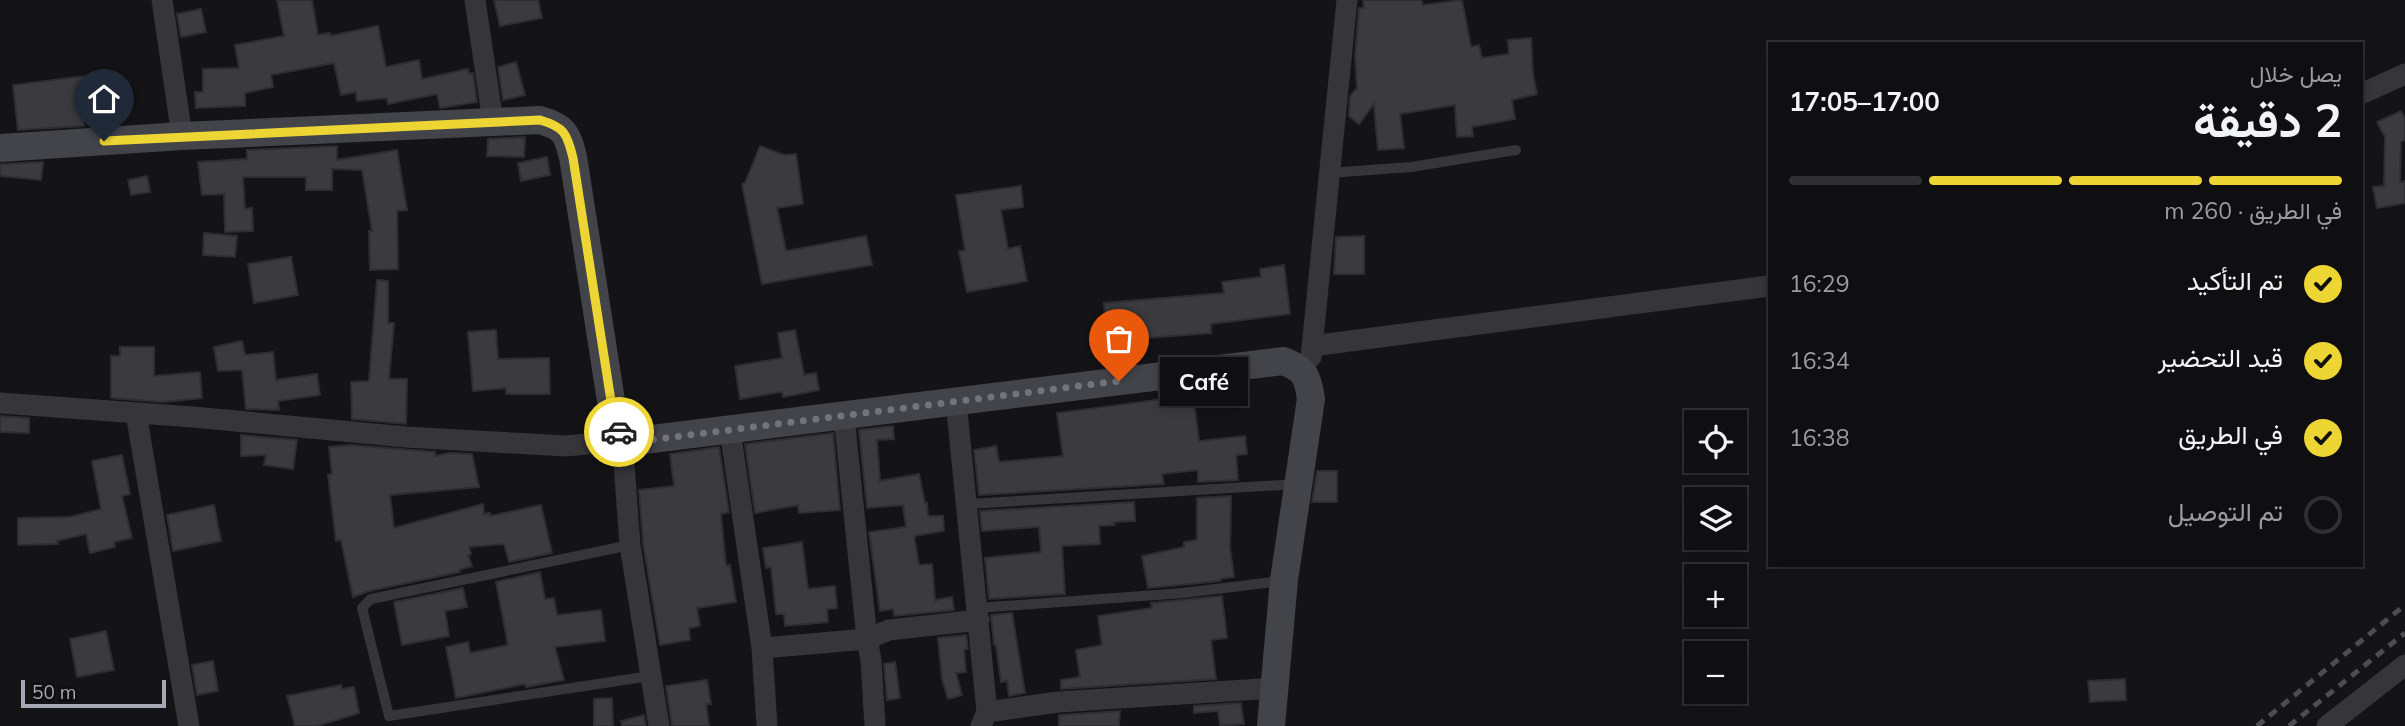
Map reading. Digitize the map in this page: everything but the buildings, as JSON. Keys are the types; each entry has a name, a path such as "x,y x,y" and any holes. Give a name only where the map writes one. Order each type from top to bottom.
{"street":[{"path":"162,0 182,136"},
{"path":"475,0 493,122"},
{"path":"1271,726 1284,580 1311,399 1308,380 1347,0"},
{"path":"2363,93 2405,74"},
{"path":"0,148 182,136 540,120 559,125 569,142 614,420 622,439 630,545 659,726"},
{"path":"1312,346 1768,286"},
{"path":"0,403 420,438 565,446 622,439 636,441 1283,362 1298,367 1308,380"},
{"path":"956,401 978,614 984,719 1058,702 1276,688"},
{"path":"136,413 189,726"},
{"path":"845,416 871,660 875,726"},
{"path":"730,430 762,648 767,726"},
{"path":"762,648 867,639 889,630 978,614"},
{"path":"2327,726 2405,665"}],"lane":[{"path":"1329,173 1411,167 1516,150"},
{"path":"968,504 1298,484"},
{"path":"630,545 371,599 362,608 389,716 650,676"},
{"path":"978,614 1284,580"}],"railway":[{"path":"2257,726 2405,605"},
{"path":"2289,726 2405,633"}],"way so far":[{"path":"619,432 622,437 636,441 658,439 1119,381"}],"place":[{"name":"Café","path":"1119,381"}],"route":[{"path":"104,141 540,120 559,125 569,142 573,158 614,420 619,432"}]}
